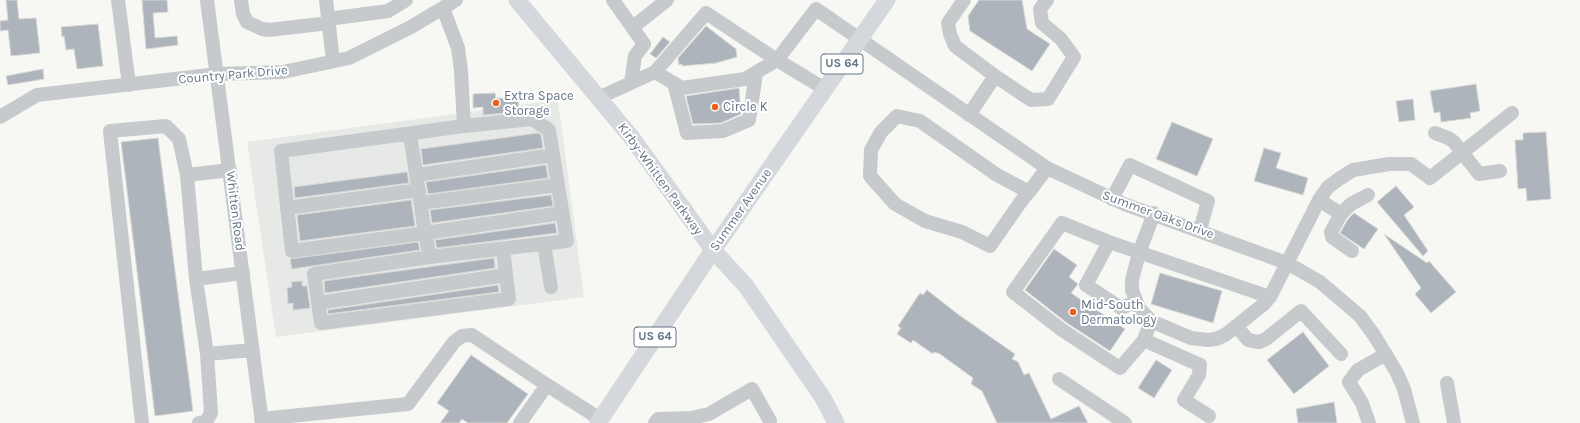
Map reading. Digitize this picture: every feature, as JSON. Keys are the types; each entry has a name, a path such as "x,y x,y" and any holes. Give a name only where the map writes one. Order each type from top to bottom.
{"main road":[{"name":"Kirby-Whitten Parkway","path":"517,0 632,138 713,250 746,286 823,398 836,423"},
{"name":"Summer Avenue","path":"599,421 713,250 887,0"}],"street":[{"path":"118,0 129,85"},
{"name":"Whitten Road","path":"207,0 218,74 261,421"},
{"path":"241,0 242,14 247,22 262,29 269,30 377,14 391,4 406,0"},
{"path":"326,0 333,61"},
{"name":"Country Park Drive","path":"0,117 38,95 218,74 283,72 333,61 356,54 411,27 456,0"},
{"path":"613,0 644,44 635,56 631,83"},
{"path":"633,27 667,0"},
{"path":"964,0 948,22 950,34 955,46 995,76 1031,100 1048,99 1074,57 1061,39 1042,23 1040,10 1047,0"},
{"path":"655,72 682,88 745,79 756,74 777,60 818,4"},
{"name":"Summer Oaks Drive","path":"818,4 860,39 1048,168 1112,199 1287,263 1320,282 1360,316 1386,354 1404,389 1413,423"},
{"path":"443,8 458,48 461,71 464,126"},
{"path":"598,98 655,72 706,13 777,60 825,89"},
{"path":"674,83 687,134 723,131 749,120 756,74"},
{"path":"969,115 995,76"},
{"path":"1154,214 1139,253 1132,280 1132,290 1136,302 1144,316 1151,322 1199,340 1216,339 1225,335 1264,304 1270,297 1319,200 1328,187 1339,178 1353,170 1372,166 1411,164 1430,178 1512,113"},
{"path":"1029,192 997,175 920,121 897,116 881,132 871,150 870,176 895,204 925,221 962,232 990,246 1048,168"},
{"path":"503,248 508,299 321,323 314,274 430,257 503,248 567,241 549,130 532,119 464,126 281,151 292,251 562,213"},
{"path":"142,423 110,131 166,126 179,139 187,175 196,279 207,354 211,413 206,422 199,423"},
{"path":"1435,133 1448,138 1462,152 1479,174 1500,171"},
{"path":"410,134 430,257"},
{"path":"417,175 553,155"},
{"path":"1112,199 1130,165 1208,201 1200,230"},
{"path":"187,175 230,170"},
{"path":"287,208 558,185"},
{"path":"1352,251 1332,237 1331,232 1341,214 1351,204 1368,195"},
{"path":"1319,200 1341,214"},
{"path":"1151,322 1144,340 1120,368 1062,330 1013,292 1062,223 1139,253 1270,297"},
{"path":"1109,242 1086,285 1122,308 1136,302"},
{"path":"544,244 551,287"},
{"path":"196,279 243,273"},
{"path":"318,303 506,275"},
{"path":"1236,326 1248,340 1259,342 1266,339 1301,311 1340,354"},
{"path":"261,421 408,404 454,342 462,336 472,335 599,421"},
{"path":"1144,340 1200,365 1199,375 1184,400 1209,416"},
{"path":"207,354 252,350"},
{"path":"1369,423 1362,403 1350,382 1358,370 1386,354"},
{"path":"1059,379 1125,423"},
{"path":"1447,383 1454,423"},
{"path":"520,423 547,385"},
{"path":"655,423 658,419 691,418 709,414 752,389 770,422"}],"shaded area":[{"path":"558,100 584,297 276,337 247,142"}],"building":[{"path":"6,0 17,0 19,19 36,18 40,53 11,56 8,30 0,31 0,21 8,20"},
{"path":"142,0 167,0 168,12 153,13 155,38 177,36 178,45 146,49"},
{"path":"979,0 1022,0 1027,29 1050,44 1032,71 970,31 968,16"},
{"path":"98,24 103,66 77,69 74,49 66,50 61,27"},
{"path":"706,26 736,49 737,57 716,63 679,65 678,58"},
{"path":"663,37 670,42 656,58 650,54"},
{"path":"43,69 44,79 8,85 6,76"},
{"path":"1476,84 1480,111 1470,113 1471,118 1441,122 1440,112 1434,113 1430,91"},
{"name":"Circle K","path":"739,88 741,114 721,123 693,124 686,96"},
{"name":"Extra Space Storage","path":"495,93 496,98 518,99 519,112 483,115 483,107 473,108 473,94"},
{"path":"1413,99 1415,120 1399,122 1396,101"},
{"path":"1172,122 1213,139 1197,176 1156,159"},
{"path":"1546,132 1551,199 1527,201 1526,188 1518,189 1515,140 1523,140 1523,133"},
{"path":"538,133 541,135 543,148 423,165 421,149"},
{"path":"158,138 193,411 155,416 121,142"},
{"path":"1264,148 1281,153 1276,168 1308,178 1303,195 1254,181"},
{"path":"546,165 548,178 428,194 426,182"},
{"path":"407,172 409,183 295,198 294,187"},
{"path":"1396,186 1414,207 1404,215 1428,251 1423,256 1377,202"},
{"path":"551,195 553,206 432,223 430,210"},
{"path":"411,200 415,226 300,241 297,215"},
{"path":"1354,213 1378,229 1364,249 1340,233 1348,219"},
{"path":"555,223 557,233 437,248 435,240"},
{"path":"1384,234 1427,263 1429,261 1456,292 1431,313 1415,294 1421,288"},
{"path":"418,242 420,250 292,269 290,259"},
{"name":"Mid-South Dermatology","path":"1054,249 1077,265 1069,277 1078,284 1071,293 1125,329 1110,351 1067,323 1025,290"},
{"path":"494,258 495,268 325,293 324,281"},
{"path":"1160,273 1222,291 1213,323 1151,304"},
{"path":"302,281 302,286 307,286 310,308 293,310 293,303 288,304 287,288 292,287 291,282"},
{"path":"498,285 499,292 328,314 328,310"},
{"path":"927,290 959,315 1015,354 1012,359 1018,362 1024,375 1029,373 1051,419 1079,406 1088,423 997,423 982,391 971,384 973,378 940,354 934,352 933,354 913,340 911,343 897,334 901,328 898,326 920,293 923,295"},
{"path":"1303,332 1329,366 1294,394 1267,360"},
{"path":"471,355 528,394 507,423 468,423 462,419 459,423 440,423 449,411 437,403"},
{"path":"1156,360 1172,370 1154,398 1138,388"},
{"path":"1334,402 1337,423 1298,423 1296,409"}],"place":[{"name":"Extra Space Storage","path":"496,103"},
{"name":"Circle K","path":"715,107"},
{"name":"Mid-South Dermatology","path":"1073,312"}]}
